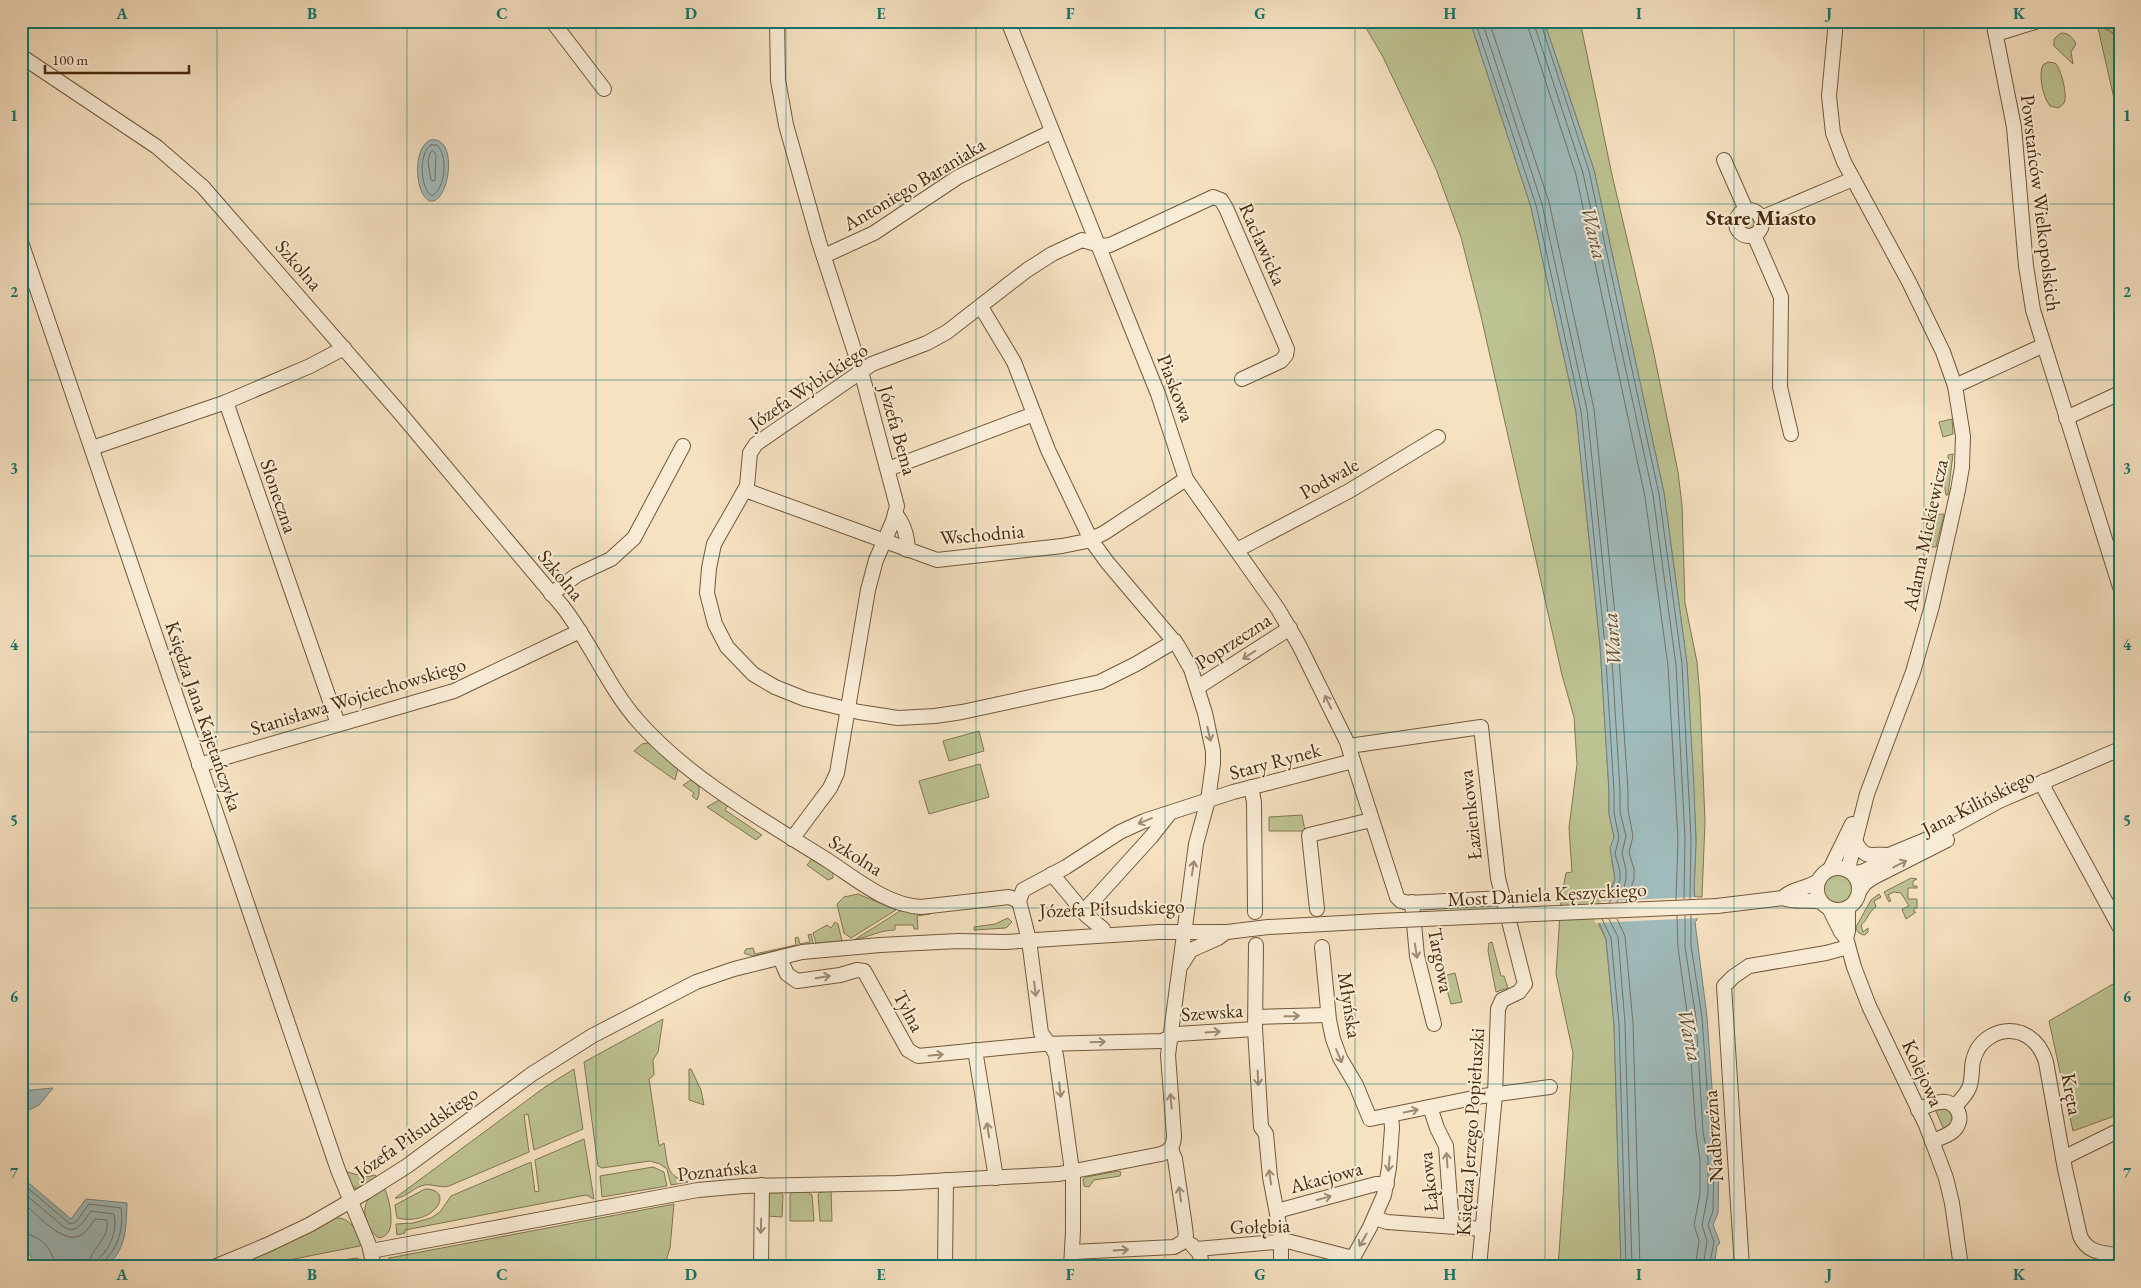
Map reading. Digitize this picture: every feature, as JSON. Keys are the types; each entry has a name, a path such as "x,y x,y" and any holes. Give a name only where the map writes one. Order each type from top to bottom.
{"street":[{"path":"552,21 604,89"},
{"name":"Józefa Bema","path":"777,21 777,67 782,107 802,187 861,371 896,501 895,514 876,560 868,590 840,761 835,778 830,788 792,839"},
{"name":"Piaskowa","path":"1008,21 1051,132 1158,394 1186,479 1290,628 1349,746"},
{"name":"Adama Mickiewicza","path":"1830,869 1867,794 1916,663 1949,535 1963,454 1962,420 1955,386 1926,314 1838,148 1830,118 1829,88 1836,21"},
{"path":"1995,28 2038,21"},
{"name":"Powstańców Wielkopolskich","path":"1995,28 2014,126 2028,287 2042,346 2120,588"},
{"name":"Szkolna","path":"21,56 157,147 187,171 220,205 344,348 551,594 580,631 622,700 652,736 690,769 792,839 867,886 890,898 910,905 933,906 1009,897 1019,901"},
{"name":"Antoniego Baraniaka","path":"824,256 874,233 940,187 966,172 1051,132"},
{"path":"1724,160 1746,210"},
{"path":"1761,218 1853,179"},
{"name":"Racławicka","path":"1097,244 1106,246 1112,244 1209,198 1221,200 1287,352 1281,361 1242,379"},
{"path":"1746,210 1755,211 1761,218 1761,228 1754,235 1744,235 1736,225 1738,217 1746,210"},
{"path":"1754,235 1782,299 1780,380 1782,401 1791,434"},
{"name":"Józefa Wybickiego","path":"1097,244 1082,240 1058,251 1033,266 940,337 872,364 754,446 750,453 749,480 717,537 710,560 708,601 718,632 739,661 767,684 800,697 898,718 962,712 1100,682 1175,641"},
{"name":"Księdza Jana Kajetańczyka","path":"21,242 350,1202"},
{"path":"981,307 1014,362 1048,450 1091,540 1107,562 1175,641 1191,668 1198,687 1213,751 1213,770 1208,800 1196,844 1180,958 1182,964"},
{"path":"1955,386 2042,346"},
{"path":"92,448 226,402 310,366 344,348"},
{"path":"2066,418 2120,393"},
{"name":"Słoneczna","path":"226,402 338,724"},
{"path":"888,469 1034,414"},
{"name":"Podwale","path":"1237,550 1338,498 1438,437"},
{"path":"551,594 577,575 611,559 634,538 642,527 683,446"},
{"name":"Wschodnia","path":"745,490 931,559 941,560 1062,546 1091,540 1186,479"},
{"path":"895,514 902,526 908,544 907,550"},
{"name":"Poprzeczna","path":"1198,687 1290,628"},
{"name":"Stanisława Wojciechowskiego","path":"199,764 454,691 580,631"},
{"name":"Łazienkowa","path":"1349,746 1481,727 1495,857 1502,898 1525,984 1519,992 1502,1000"},
{"name":"Stary Rynek","path":"1349,746 1373,823"},
{"name":"Jana Kilińskiego","path":"1860,890 1865,883 1874,877 1933,847 2044,785 2120,748"},
{"name":"Jana Kilińskiego","path":"1850,871 1870,868 1889,855 1930,838 1999,801 2120,759"},
{"name":"Stary Rynek","path":"1019,901 1025,887 1052,874 1127,828 1251,787 1353,761"},
{"path":"2044,785 2120,928"},
{"path":"1251,787 1254,802 1255,912"},
{"name":"Adama Mickiewicza","path":"1850,871 1855,841 1867,794"},
{"path":"1083,912 1151,837 1170,813"},
{"path":"1317,909 1309,835 1373,823"},
{"name":"Targowa","path":"1373,823 1396,894 1401,901 1502,898"},
{"name":"Jana Kilińskiego","path":"1855,841 1861,851 1867,855 1874,857 1889,855"},
{"path":"1836,867 1850,871 1860,884 1860,890 1858,898 1848,908 1842,910 1810,900 1788,901 1783,898 1788,893 1804,889 1818,882 1825,872 1836,867"},
{"path":"1052,874 1083,912 1103,929"},
{"path":"1818,882 1818,896 1825,905"},
{"name":"Most Daniela Kęszyckiego","path":"1379,921 1717,906 1783,898"},
{"path":"1019,901 1028,936 1041,1033 1056,1055 1072,1170 1071,1267"},
{"name":"Targowa","path":"1412,902 1416,947 1434,1024"},
{"name":"Kolejowa","path":"1825,905 1847,942 1865,996 1932,1141 1949,1187 1961,1267"},
{"name":"Kolejowa","path":"1847,942 1848,908"},
{"name":"Józefa Piłsudskiego","path":"214,1267 267,1245 350,1202 407,1166 545,1065 592,1036 696,982 734,969 802,952 1103,929 1227,932 1268,927 1379,921"},
{"name":"Józefa Piłsudskiego","path":"1028,936 1171,932 1243,924 1268,927"},
{"path":"1072,1252 1174,1247 1181,1245 1185,1240 1186,1233 1175,1159 1170,1149 1174,1139 1168,1058 1171,1036 1182,964 1191,950 1227,932"},
{"name":"Nadbrzeżna","path":"1742,1267 1724,986 1749,966 1826,953 1847,942"},
{"path":"1256,945 1256,1023 1261,1127 1266,1134 1282,1242 1281,1267"},
{"name":"Młyńska","path":"1322,947 1328,1015 1338,1054 1370,1119 1391,1115"},
{"name":"Józefa Piłsudskiego","path":"633,1014 728,980 782,964 852,948"},
{"name":"Tylna","path":"782,964 787,974 797,980 843,974 856,970 864,971 906,1047 913,1054 928,1056 1049,1044"},
{"name":"Księdza Jerzego Popiełuszki","path":"1479,1267 1495,1095 1498,1009 1502,1000"},
{"name":"Szewska","path":"1049,1044 1162,1041 1171,1036 1256,1023 1328,1015"},
{"name":"Kręta","path":"1955,1106 1968,1088 1974,1056 1982,1044 1992,1036 2002,1032 2022,1034 2038,1045 2044,1056 2063,1158 2083,1241 2094,1252 2120,1256"},
{"path":"975,1050 996,1178"},
{"path":"1350,1262 1375,1218 1387,1184 1392,1128 1391,1115 1495,1095 1550,1087"},
{"path":"1918,1110 1941,1102 1948,1102 1955,1106 1960,1117 1956,1128 1951,1133 1932,1141"},
{"name":"Łąkowa","path":"1430,1107 1435,1124 1446,1146 1452,1226"},
{"path":"2063,1158 2120,1130"},
{"name":"Poznańska","path":"371,1251 698,1190 762,1185 946,1180 1059,1174 1161,1154 1170,1149"},
{"path":"945,1267 946,1180"},
{"name":"Akacjowa","path":"1276,1210 1376,1184 1387,1184"},
{"path":"761,1267 762,1185"},
{"path":"350,1202 371,1251 374,1267"},
{"path":"1375,1218 1387,1222 1483,1229"},
{"path":"1185,1240 1197,1249 1201,1257 1202,1267"},
{"name":"Gołębia","path":"1197,1249 1292,1242 1350,1262"}],"green space":[{"path":"1362,21 1470,21 1531,207 1576,412 1600,645 1609,814 1614,837 1612,862 1615,879 1607,897 1599,925 1606,939 1614,1024 1621,1267 1558,1267 1573,1053 1556,974 1561,899 1566,873 1572,872 1569,828 1577,764 1574,717 1562,675 1481,316 1461,237 1436,169 1383,57"},
{"path":"1544,21 1580,21 1612,175 1653,349 1678,472 1682,505 1685,603 1697,662 1700,697 1705,822 1702,897 1695,897 1694,890 1696,837 1687,664 1664,493 1594,170"},
{"path":"2103,21 2120,21 2120,38 2101,24"},
{"path":"2100,25 2120,39 2120,125 2098,28"},
{"path":"2061,33 2070,36 2076,44 2071,52 2073,64 2054,46 2054,39"},
{"path":"2048,62 2055,63 2060,70 2063,82 2065,99 2058,108 2050,106 2047,102 2042,86 2041,74 2043,65"},
{"path":"1746,215 1752,215 1757,220 1755,229 1746,231 1741,226 1741,220"},
{"path":"1952,419 1953,434 1943,437 1939,422"},
{"path":"1953,454 1948,495 1946,495 1942,470 1946,469 1946,466 1941,466 1941,464 1948,462 1948,455"},
{"path":"1944,514 1936,547 1929,547 1926,515"},
{"path":"979,731 984,751 949,761 943,741"},
{"path":"642,744 654,745 678,768 675,780 634,751"},
{"path":"980,764 989,797 929,814 919,781"},
{"path":"691,780 699,786 697,800 692,796 694,793 683,785"},
{"path":"719,800 729,804 725,810 762,835 756,840 707,807"},
{"path":"1302,815 1305,831 1269,831 1269,817"},
{"path":"814,859 833,872 833,878 828,880 807,865"},
{"path":"1838,875 1848,879 1852,889 1848,899 1838,903 1828,899 1824,889 1828,879"},
{"path":"1911,878 1917,879 1913,881 1913,886 1917,886 1917,888 1908,888 1908,899 1917,899 1917,908 1914,908 1914,912 1916,912 1906,919 1902,909 1909,906 1901,893 1894,892 1888,895 1891,901 1889,902 1884,892"},
{"path":"858,894 896,910 851,938 844,933 837,904 844,897"},
{"path":"1879,894 1881,897 1874,901 1876,907 1861,925 1863,932 1868,928 1868,932 1865,935 1860,934 1856,927 1871,900"},
{"path":"900,911 930,914 917,916 918,929 914,929 913,925 895,925 895,930 884,931 854,940"},
{"path":"1008,918 1012,922 1006,928 974,930 974,927 995,924"},
{"path":"835,922 838,924 842,941 816,943 813,933 827,925 831,928"},
{"path":"811,934 814,947 787,948 752,956 744,953 746,949 753,948 755,954 796,945 795,938 798,937 800,944 810,942 808,935"},
{"path":"1492,942 1501,976 1504,976 1508,988 1496,992 1488,951 1489,943"},
{"path":"1455,973 1462,1002 1451,1004 1443,976"},
{"path":"2120,980 2120,1114 2073,1131 2049,1021"},
{"path":"663,1019 658,1052 653,1060 654,1075 649,1079 659,1146 664,1143 667,1163 671,1173 688,1182 671,1185 667,1169 660,1164 650,1161 602,1168 598,1166 584,1062"},
{"path":"574,1069 583,1129 534,1150 528,1114 524,1115 529,1152 449,1186 424,1185 402,1197 395,1198 545,1087"},
{"path":"689,1069 691,1069 701,1090 704,1105 689,1100"},
{"path":"1946,1107 1954,1115 1953,1123 1944,1130 1935,1109"},
{"path":"584,1139 594,1199 586,1195 405,1230 405,1233 397,1235 396,1224 413,1223 431,1218 440,1212 451,1196 531,1162 535,1192 539,1191 535,1160"},
{"path":"653,1167 664,1172 667,1186 602,1197 600,1176"},
{"path":"345,1168 347,1172 366,1177 375,1175 379,1179 356,1188 350,1184 343,1170"},
{"path":"1121,1172 1120,1176 1094,1180 1089,1187 1084,1186 1083,1179 1086,1177"},
{"path":"384,1188 389,1203 391,1222 385,1236 379,1238 366,1221 365,1210 368,1200"},
{"path":"425,1189 434,1191 439,1195 440,1201 437,1207 431,1213 422,1217 410,1219 397,1218 395,1205"},
{"path":"831,1191 832,1221 820,1221 818,1194"},
{"path":"780,1192 783,1195 782,1217 767,1216 767,1193"},
{"path":"792,1192 808,1192 812,1195 814,1221 790,1221 790,1195"},
{"path":"674,1204 670,1248 664,1267 368,1267 385,1264 389,1258"},
{"path":"335,1218 345,1220 352,1225 361,1242 360,1246 253,1267 228,1267"},
{"path":"357,1258 363,1261 367,1267 336,1267 335,1261"}],"water":[{"name":"Warta","path":"1470,21 1544,21 1594,170 1664,493 1687,664 1696,845 1694,890 1697,920 1695,922 1707,1017 1715,1130 1719,1159 1718,1213 1713,1225 1720,1243 1717,1246 1714,1267 1621,1267 1614,1024 1606,939 1597,917 1599,909 1612,888 1615,879 1610,848 1614,837 1609,814 1600,645 1576,412 1531,207"},
{"path":"430,140 439,141 445,148 448,158 448,170 442,192 437,199 430,201 425,198 421,191 418,163 424,145"},
{"path":"53,1088 39,1105 21,1114 21,1091"},
{"path":"21,1183 30,1184 71,1219 86,1199 127,1203 124,1238 112,1261 104,1267 37,1267 29,1254 21,1251"}],"pier":[{"path":"1697,897 1699,918 1595,923 1594,917 1601,901"}],"district":[{"name":"Stare Miasto","path":"1761,218"}]}
